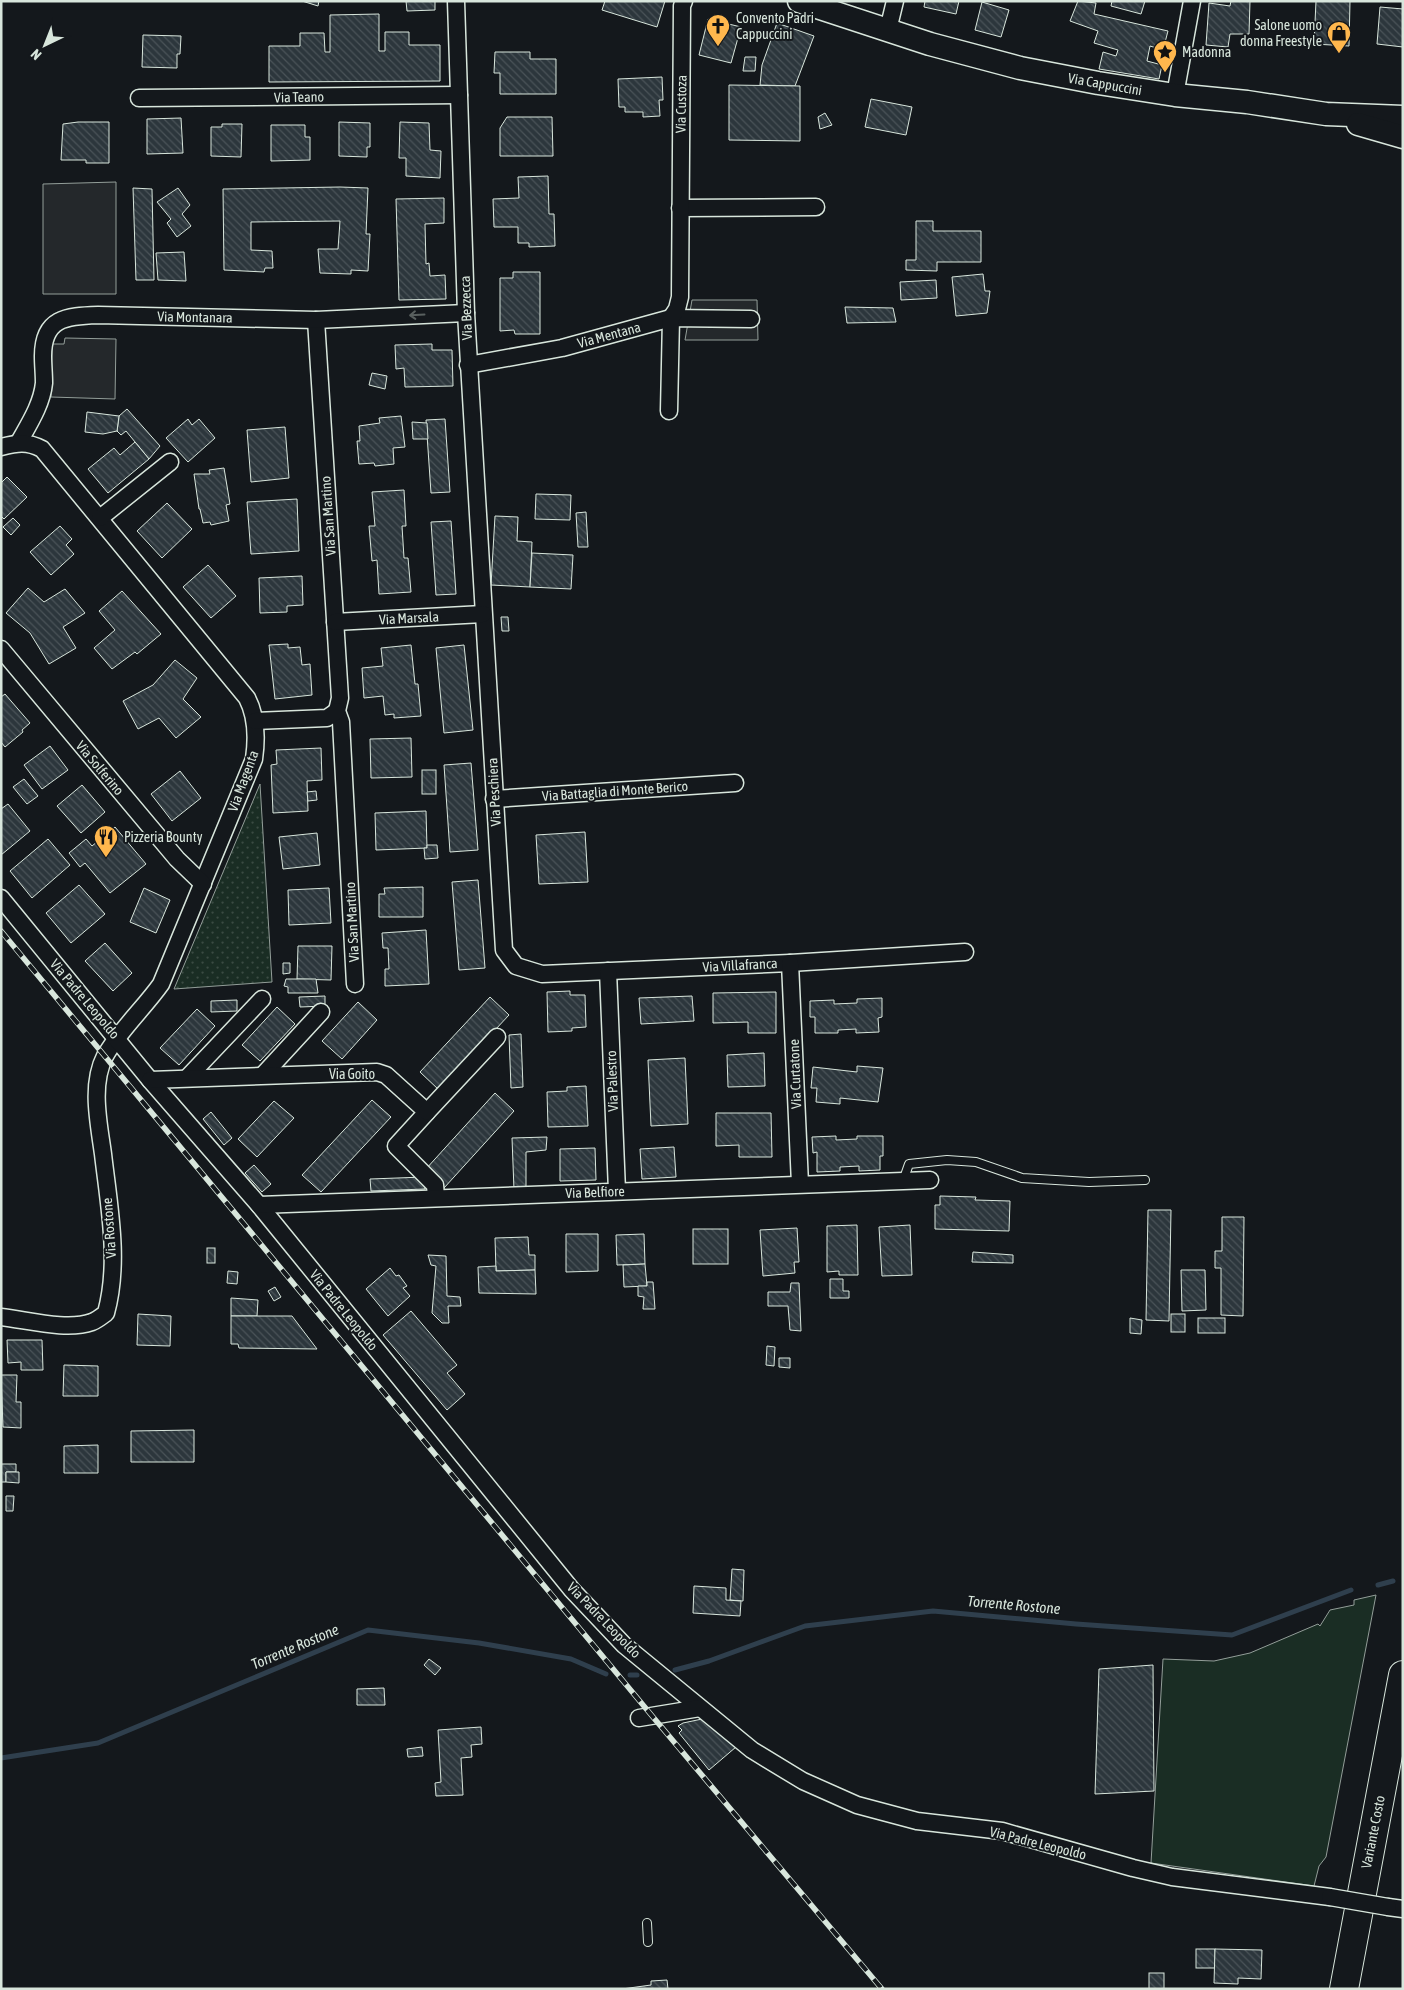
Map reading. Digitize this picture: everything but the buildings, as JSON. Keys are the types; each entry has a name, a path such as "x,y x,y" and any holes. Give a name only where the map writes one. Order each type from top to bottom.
{"highway":[{"name":"Variante Costo","path":"1344,1989 1403,1675"}],"main road":[{"name":"Via Cappuccini","path":"799,1 930,44 1020,68 1098,83 1174,95 1246,102 1326,114 1403,117"},
{"name":"Via Cappuccini","path":"1326,114 1403,137"}],"street":[{"name":"Via Bezzecca","path":"456,1 468,365 483,614"},
{"name":"Via Custoza","path":"671,318 677,309 680,297 682,6 684,1"},
{"path":"888,30 895,1"},
{"path":"1174,95 1192,1"},
{"name":"Via Teano","path":"139,98 458,95"},
{"path":"680,208 816,207"},
{"name":"Via Montanara","path":"19,442 38,405 44,383 44,339 48,330 58,321 72,316 316,320 466,313"},
{"path":"670,410 671,318"},
{"name":"Via Mentana","path":"468,365 562,348 671,318 751,319"},
{"name":"Via San Martino","path":"316,320 340,698 337,711 341,722 355,984"},
{"path":"1,447 19,442"},
{"name":"Via Magenta","path":"19,442 42,448 247,698 252,707 255,721 256,744 254,759 161,984 147,1004 117,1039"},
{"path":"100,518 170,462"},
{"name":"Via Marsala","path":"335,622 483,614"},
{"name":"Via Peschiera","path":"483,614 504,950 516,966"},
{"name":"Via Solferino","path":"1,649 177,860 203,884"},
{"path":"255,721 327,718 337,711"},
{"name":"Via Battaglia di Monte Berico","path":"494,799 735,783"},
{"name":"Via Padre Leopoldo","path":"1,898 150,1080 259,1205 572,1590 624,1645 752,1750 803,1781 857,1805 917,1821 1002,1831 1132,1868 1172,1877 1330,1897 1395,1908"},
{"name":"Via Villafranca","path":"516,966 542,974 790,963 965,952"},
{"name":"Via Curtatone","path":"790,963 800,1184"},
{"name":"Via Palestro","path":"608,971 617,1192"},
{"path":"187,1078 262,999"},
{"path":"264,1075 321,1012"},
{"path":"436,1197 434,1185 396,1146 496,1037"},
{"name":"Via Rostone","path":"1,1317 64,1325 94,1321 106,1314 112,1281 112,1228 99,1120 97,1084 105,1057 117,1039"},
{"name":"Via Goito","path":"150,1080 377,1072 386,1075 427,1112"},
{"name":"Via Belfiore","path":"259,1205 930,1180"},
{"path":"639,1718 700,1708"}],"lane":[{"path":"902,1181 908,1164 947,1160 976,1162 1022,1178 1089,1182 1144,1180"},
{"path":"647,1923 648,1942"}],"green space":[{"path":"260,784 272,982 174,989"},
{"path":"1376,1595 1326,1857 1319,1866 1314,1886 1151,1863 1163,1659 1214,1661 1250,1653 1318,1624 1320,1626 1330,1610 1354,1605 1354,1600"}],"shaded area":[{"path":"116,182 116,294 43,294 43,184"},
{"path":"692,300 757,300 758,340 685,340"},
{"path":"65,338 116,339 115,399 51,397 52,344 64,344"}],"waterway":[{"name":"Torrente Rostone","path":"1378,1585 1393,1581"},
{"name":"Torrente Rostone","path":"675,1670 709,1661 805,1626 933,1611 1076,1624 1232,1635 1351,1590"},
{"name":"Torrente Rostone","path":"1,1758 98,1743 368,1630 479,1643 571,1659 606,1674"},
{"name":"Torrente Rostone","path":"630,1675 637,1675"}],"railway":[{"path":"1,931 653,1717 882,1989"}],"place":[{"name":"Convento Padri Cappuccini","path":"718,47"},
{"name":"Salone uomo donna Freestyle","path":"1339,54"},
{"name":"Madonna","path":"1165,73"},
{"name":"Pizzeria Bounty","path":"106,858"}]}
